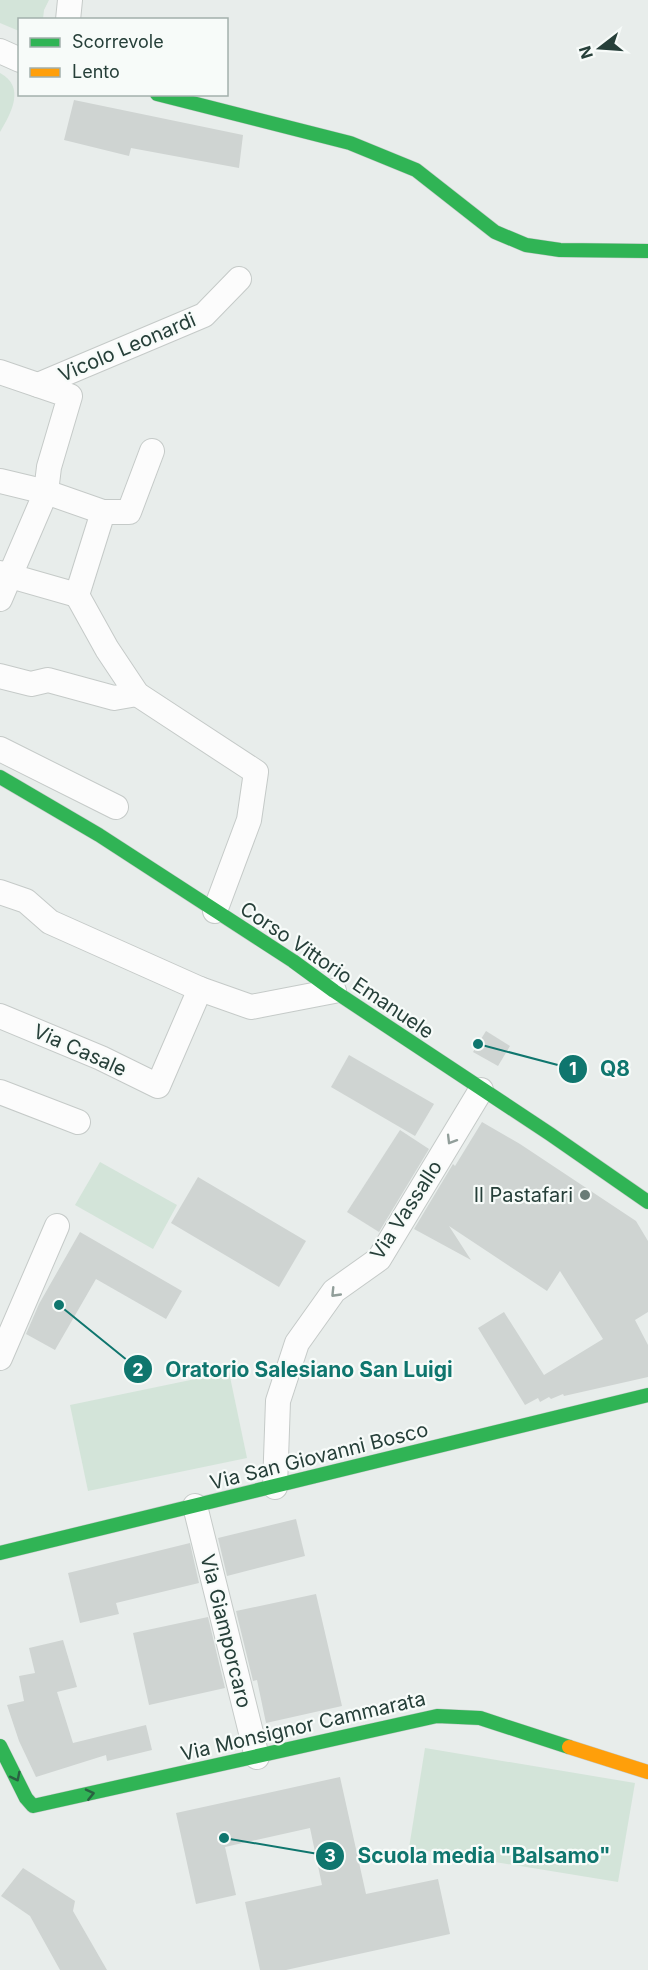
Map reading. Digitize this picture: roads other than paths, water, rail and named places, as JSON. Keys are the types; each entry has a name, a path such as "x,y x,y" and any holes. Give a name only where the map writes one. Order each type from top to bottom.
{"street":[{"path":"68,18 70,0"},
{"path":"0,51 18,59"},
{"path":"165,96 350,143 405,165 416,170 495,232 526,245 560,250 648,251"},
{"name":"Vicolo Leonardi","path":"38,384 204,315 239,279"},
{"path":"0,372 70,396 49,467 46,492 4,574 0,599"},
{"path":"0,481 46,492 103,512 129,512 152,451"},
{"path":"77,596 103,512"},
{"path":"4,574 77,596 107,650 137,694 256,772 249,820 215,911"},
{"path":"0,676 31,684 48,680 114,698 137,694"},
{"path":"0,749 116,807"},
{"name":"Corso Vittorio Emanuele","path":"0,777 99,835 293,961 648,1202"},
{"path":"0,892 26,902 50,922 200,989 251,1007 334,991"},
{"name":"Via Casale","path":"0,1016 101,1058 158,1086 200,989"},
{"name":"Via Vassallo","path":"275,1487 278,1401 297,1343 334,1291 379,1259 481,1090"},
{"path":"0,1092 78,1122"},
{"path":"0,1358 57,1226"},
{"name":"Via San Giovanni Bosco","path":"0,1553 648,1395"},
{"name":"Via Giamporcaro","path":"195,1506 256,1757"},
{"name":"Via Monsignor Cammarata","path":"0,1746 26,1798 33,1806 437,1716 480,1718 648,1772"}],"place":[{"name":"Q8","path":"478,1044"},
{"name":"Il Pastafari","path":"585,1195"},
{"name":"Oratorio Salesiano San Luigi","path":"59,1305"},
{"name":"Scuola media \"Balsamo\"","path":"224,1838"}]}
